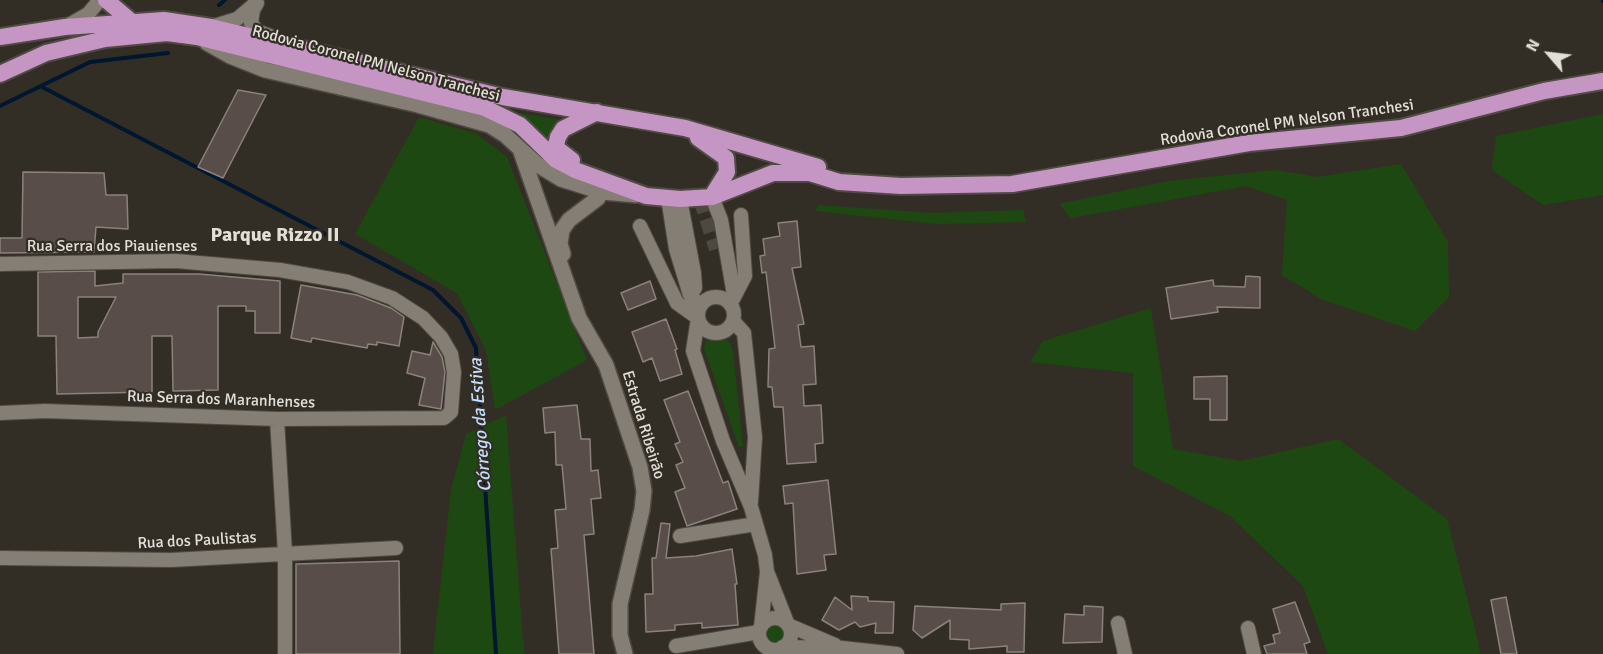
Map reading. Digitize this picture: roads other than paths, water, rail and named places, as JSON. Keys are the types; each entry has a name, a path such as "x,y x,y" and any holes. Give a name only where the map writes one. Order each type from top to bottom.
{"highway":[{"path":"103,0 132,22"},
{"name":"Rodovia Coronel PM Nelson Tranchesi","path":"0,37 65,27 164,20 485,108 520,125 556,160 575,170 640,195 674,199 712,196 773,173 810,173 839,182 901,186 1012,184 1249,143 1401,128 1544,91 1603,81"},
{"path":"46,53 87,32 93,25"},
{"name":"Rodovia Coronel PM Nelson Tranchesi","path":"0,74 46,53 132,35 204,32 324,53 503,97 682,128 792,161 901,186"},
{"path":"597,112 563,129 556,145 565,154 608,182"},
{"path":"682,128 726,158 727,172 712,196"}],"street":[{"path":"93,25 103,0"},
{"path":"65,27 88,14 103,0"},
{"path":"258,2 237,19 204,32 231,56 265,70 418,105 489,126 506,135 538,165 549,180 562,189 598,198 640,195"},
{"name":"Rodovia Coronel PM Nelson Tranchesi","path":"258,2 251,16 251,23 257,31 324,53"},
{"name":"Estrada Ribeirão","path":"520,149 579,318 606,365 643,481 642,510 620,604 620,634 625,654"},
{"path":"538,165 584,188 640,195"},
{"path":"712,196 721,220 734,295 732,301"},
{"name":"Estrada Ribeirão","path":"579,318 560,237 569,220 598,198"},
{"path":"674,199 676,249 690,295 699,312 703,328 714,334 726,331 734,322 734,310 722,297 710,298 699,312 693,351 723,441 751,507 767,572 791,635 776,651"},
{"path":"732,301 745,276 741,215"},
{"path":"640,226 676,303 699,312"},
{"path":"716,249 726,292 732,301"},
{"name":"Rua Serra dos Piauienses","path":"0,264 177,261 280,270 348,282 392,298 423,318 441,337 450,354 454,372 451,412 442,418"},
{"path":"734,322 744,333 755,437 751,507"},
{"name":"Rua Serra dos Maranhenses","path":"0,413 45,411 277,419 442,418"},
{"path":"277,419 285,553 285,654"},
{"path":"680,536 756,524"},
{"name":"Rua dos Paulistas","path":"0,558 171,560 396,548"},
{"path":"767,572 760,629 761,642 776,651 842,648 897,654"},
{"path":"676,646 760,629 774,618 842,648"},
{"path":"1118,623 1125,654"},
{"path":"1248,628 1254,654"}],"waterway":[{"path":"219,5 225,0"},
{"path":"0,106 90,62 168,53"},
{"name":"Córrego da Estiva","path":"42,87 433,290 461,318 476,348 496,654"}],"tunnel":[{"path":"700,199 716,249"}],"district":[{"name":"Parque Rizzo II","path":"275,236"}]}
